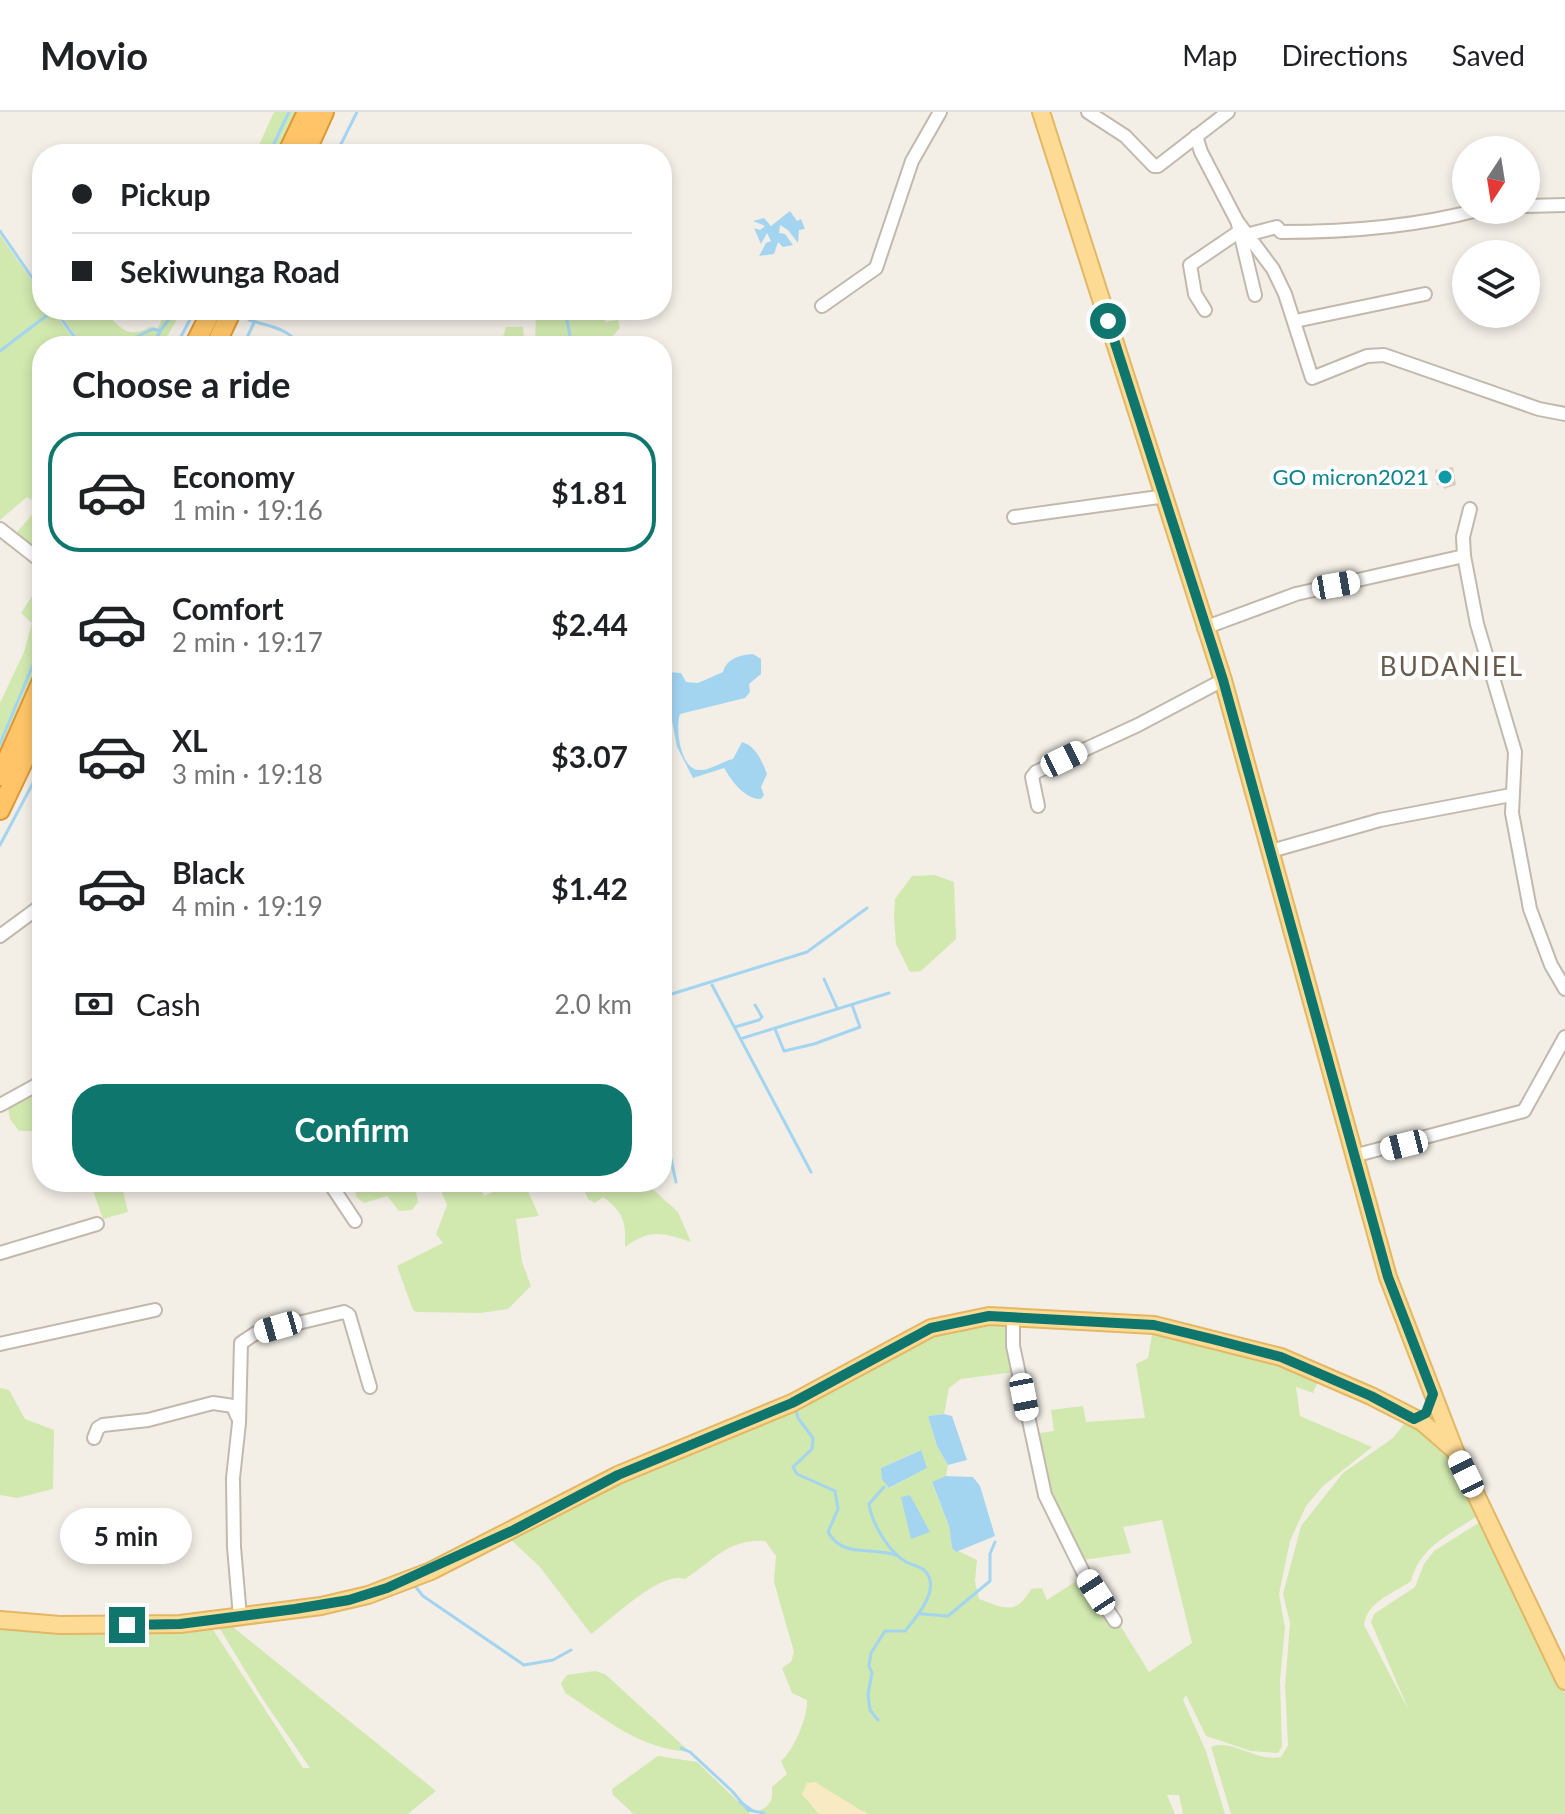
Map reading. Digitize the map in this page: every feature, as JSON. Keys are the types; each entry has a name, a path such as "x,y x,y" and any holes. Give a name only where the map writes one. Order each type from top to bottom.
{"highway":[{"path":"292,144 307,112"},
{"path":"310,144 324,112"},
{"path":"0,776 32,704"},
{"path":"0,810 32,743"}],"main road":[{"path":"1041,112 1223,680 1357,1155 1388,1277 1455,1451 1565,1681"},
{"path":"0,1620 60,1625 145,1625 321,1606 387,1588 514,1530 618,1475 792,1403 931,1328 989,1316 1154,1325 1281,1357 1371,1396 1414,1419 1455,1451"},
{"path":"1414,1419 1426,1413 1433,1394"}],"street":[{"path":"822,306 876,268 912,161 940,112"},
{"path":"1088,112 1125,136 1154,166 1163,164 1228,112"},
{"path":"1196,136 1201,152 1242,229 1273,269 1295,321 1312,378 1367,356 1384,355 1539,409 1565,414"},
{"path":"1540,206 1565,205"},
{"path":"1205,310 1195,294 1190,265 1242,229 1277,227 1281,232 1390,227 1452,217"},
{"path":"1242,229 1255,295"},
{"path":"1295,321 1425,294"},
{"path":"1014,517 1166,496"},
{"path":"1470,509 1463,537 1464,556 1477,624 1515,752 1511,795 1530,909 1551,965 1565,989"},
{"path":"0,548 4,532 32,554"},
{"path":"1204,628 1296,594 1464,556"},
{"path":"1038,806 1032,777 1036,772 1138,725 1223,680"},
{"path":"1271,851 1380,820 1511,795"},
{"path":"0,936 32,912"},
{"path":"1357,1155 1524,1111 1565,1037"},
{"path":"0,1105 32,1087"},
{"path":"336,1192 355,1221"},
{"path":"0,1253 97,1224"},
{"path":"0,1344 155,1310"},
{"path":"240,1617 234,1547 233,1478 239,1423 241,1343 256,1333 299,1320 335,1312 349,1315 370,1387"},
{"path":"1013,1317 1013,1346 1045,1495 1083,1572 1115,1621"},
{"path":"94,1438 98,1428 103,1425 148,1420 213,1403 233,1406 239,1423"}],"green space":[{"path":"274,112 296,112 282,144 260,144"},
{"path":"0,235 32,281 32,320 60,320 72,336 32,336 32,500 27,497 0,520"},
{"path":"65,320 112,320 121,328 133,332 158,328 162,320 177,320 167,336 76,336"},
{"path":"536,320 618,320 620,328 613,336 535,336"},
{"path":"506,327 523,327 524,336 503,336"},
{"path":"32,515 32,550 14,536"},
{"path":"32,596 32,623 21,613"},
{"path":"32,623 32,688 0,760 0,703 24,652"},
{"path":"935,875 954,882 956,939 921,971 910,972 896,944 895,899 912,876"},
{"path":"32,1091 32,1131 19,1131 10,1119 8,1106"},
{"path":"94,1192 123,1192 128,1212 103,1219"},
{"path":"355,1192 416,1192 418,1202 412,1210 399,1211 387,1196 364,1203 356,1197"},
{"path":"482,1192 484,1196 493,1192 528,1192 539,1216 516,1219 522,1262 531,1286 508,1309 481,1313 413,1310 397,1266 443,1243 436,1234 447,1205 442,1193"},
{"path":"585,1192 656,1192 678,1212 691,1242 656,1234 642,1237 625,1247 624,1225 619,1213 603,1197 595,1203 588,1199"},
{"path":"1007,1319 1014,1372 961,1379 949,1388 944,1414 928,1416 937,1446 948,1465 946,1476 932,1483 949,1526 952,1548 977,1560 975,1581 979,1599 1009,1608 1020,1603 1031,1589 1042,1588 1047,1600 1081,1578 1118,1622 1149,1672 1192,1643 1162,1520 1123,1527 1131,1553 1083,1560 1051,1500 1035,1434 1054,1431 1051,1410 1083,1406 1086,1422 1145,1418 1136,1364 1148,1358 1153,1329 1282,1361 1319,1379 1313,1393 1296,1387 1300,1416 1372,1447 1323,1486 1306,1506 1290,1541 1279,1594 1285,1628 1280,1680 1282,1747 1278,1753 1251,1751 1206,1736 1186,1695 1183,1700 1206,1751 1225,1814 1183,1814 1179,1795 1167,1795 1175,1814 867,1814 802,1794 819,1814 761,1814 757,1812 770,1803 772,1787 787,1774 781,1761 799,1732 807,1700 792,1693 782,1668 791,1662 794,1652 774,1582 776,1556 765,1541 741,1543 722,1552 685,1579 674,1578 662,1582 636,1598 591,1634 540,1567 510,1539 607,1487 927,1335","holes":["920,1450 927,1468 890,1488 881,1468"]},
{"path":"0,1388 9,1390 25,1419 54,1430 53,1489 17,1498 0,1495"},
{"path":"1407,1420 1451,1452 1481,1514 1429,1549 1411,1581 1376,1604 1364,1625 1409,1711 1371,1622 1374,1614 1415,1587 1424,1564 1434,1551 1483,1520 1565,1693 1565,1814 1231,1814 1211,1747 1227,1745 1272,1758 1281,1757 1288,1745 1285,1686 1290,1623 1283,1594 1301,1526 1343,1473 1393,1438"},
{"path":"228,1623 436,1791 408,1814 0,1814 0,1627 212,1628 303,1768 310,1768 217,1624"},
{"path":"595,1671 605,1674 690,1752 638,1739 565,1693 561,1683 567,1675"},
{"path":"658,1756 697,1762 751,1814 634,1814 613,1795 612,1789"}],"sand":[{"path":"815,1782 867,1814 819,1814 802,1794 807,1783"}],"water":[{"path":"790,211 797,221 801,219 805,229 799,230 798,243 780,225 779,233 785,234 793,245 783,247 778,242 774,254 759,256 766,243 771,241 767,233 761,244 754,228 760,230 765,226 753,221 764,218 771,226"},
{"path":"753,654 761,659 761,674 749,684 750,692 745,698 680,714 678,729 684,757 694,769 705,770 733,759 742,742 755,750 767,774 761,787 764,795 761,799 744,793 724,768 693,778 677,747 672,721 672,672 681,673 686,682 698,683 723,672 728,663 743,655"},
{"path":"928,1416 952,1416 967,1460 948,1465 937,1446"},
{"path":"921,1450 927,1468 889,1488 882,1479 881,1468"},
{"path":"946,1476 973,1477 980,1486 995,1536 956,1552 952,1548 949,1526 932,1482"},
{"path":"910,1495 930,1532 911,1539 901,1497"}],"building":[{"name":"GO micron2021","path":"1453,467 1456,485 1444,489 1443,484 1437,485 1435,470"}],"waterway":[{"path":"274,144 289,112"},
{"path":"341,144 357,112"},
{"path":"0,231 32,277"},
{"path":"0,351 41,320"},
{"path":"62,320 74,336"},
{"path":"138,336 153,329 160,331 168,320"},
{"path":"181,336 190,320"},
{"path":"249,320 291,336"},
{"path":"248,336 255,320"},
{"path":"567,320 570,336"},
{"path":"158,336 160,331"},
{"path":"0,744 32,667"},
{"path":"0,845 32,785"},
{"path":"672,994 807,952 867,908"},
{"path":"824,979 837,1008"},
{"path":"712,985 811,1172"},
{"path":"743,1038 889,993"},
{"path":"735,1027 762,1017 755,1005"},
{"path":"775,1029 784,1051 814,1044 860,1027 852,1005"},
{"path":"672,1164 676,1182"},
{"path":"961,1331 977,1326"},
{"path":"795,1406 798,1418 813,1438 812,1449 793,1467 797,1474 835,1491 838,1509 828,1532 842,1546 898,1556"},
{"path":"878,1720 870,1710 868,1694 872,1673 869,1666 871,1653 885,1631 905,1631 926,1602 931,1585 924,1570 900,1557 878,1529 869,1504 884,1487"},
{"path":"921,1614 948,1616 990,1581 990,1554 995,1542"},
{"path":"415,1586 423,1596 524,1665 553,1660 571,1650"},
{"path":"681,1748 690,1752 748,1810 764,1813"},
{"path":"740,1802 753,1811"}],"place":[{"name":"GO micron2021","path":"1445,477"}],"district":[{"name":"BUDANIEL","path":"1452,667"}],"route":[{"path":"127,1625 211,1621 321,1606 387,1588 431,1571 618,1475 792,1403 931,1328 989,1316 1154,1325 1281,1357 1371,1396 1414,1419 1431,1407 1433,1394 1388,1277 1377,1227 1223,680 1108,321"}]}
